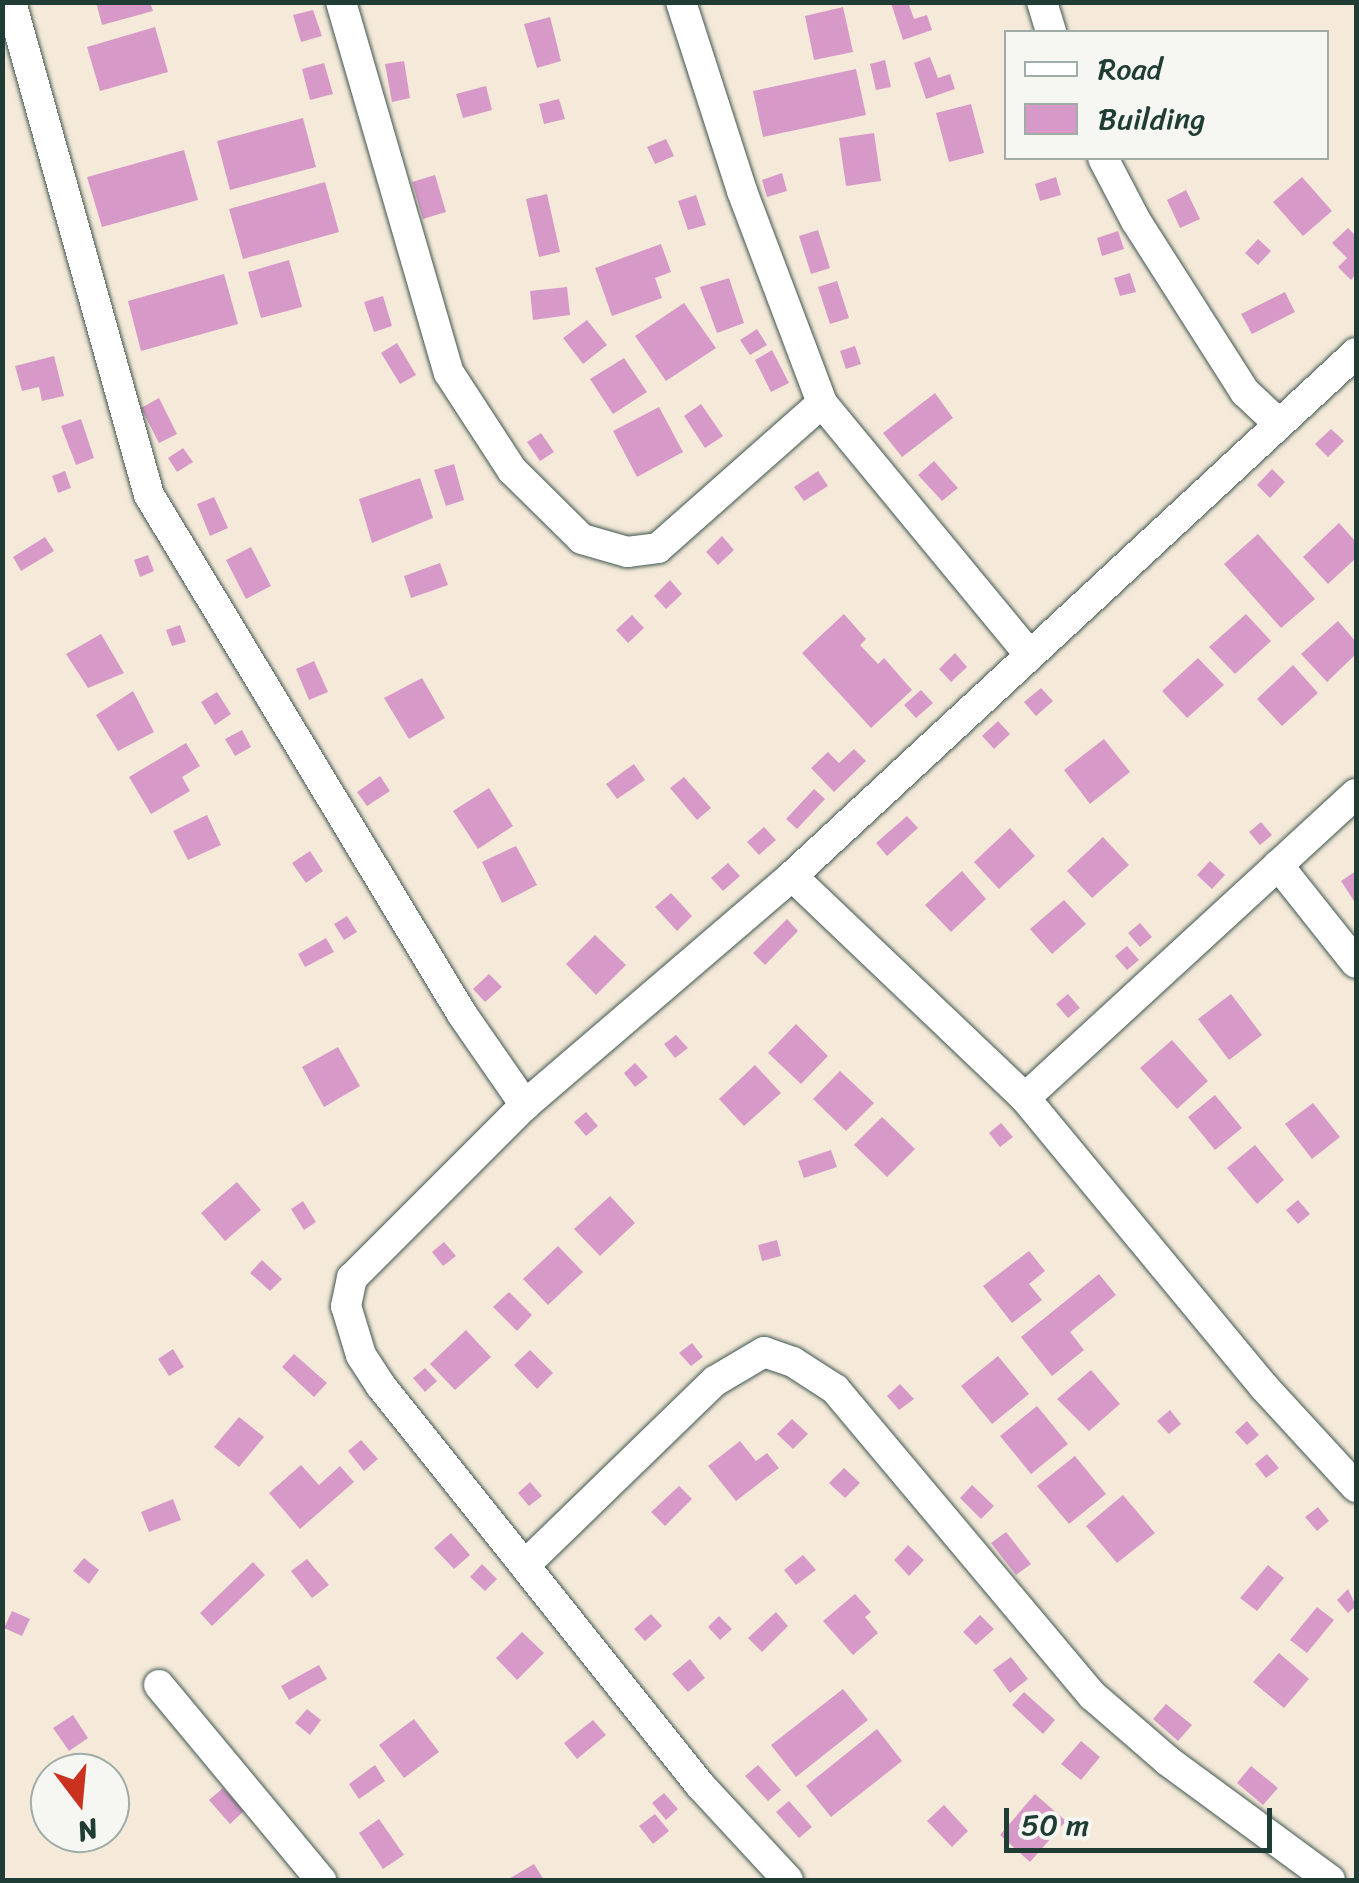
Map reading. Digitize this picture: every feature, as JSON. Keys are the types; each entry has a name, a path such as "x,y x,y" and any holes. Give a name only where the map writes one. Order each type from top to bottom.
{"street":[{"path":"12,2 149,495 462,1014 526,1106"},
{"path":"340,2 449,373 512,470 582,538 626,552 658,548 822,403"},
{"path":"681,2 742,192 822,403 1028,653"},
{"path":"1042,2 1049,30"},
{"path":"1103,160 1136,221 1245,392 1278,423"},
{"path":"788,1880 700,1785 382,1386 361,1355 346,1306 352,1278 526,1106 792,876 1028,653 1356,353"},
{"path":"1024,1098 1356,794"},
{"path":"1278,866 1356,963"},
{"path":"792,876 1024,1098 1264,1387 1356,1487"},
{"path":"526,1564 715,1381 764,1352 792,1362 835,1388 1094,1696 1168,1761 1330,1880"},
{"path":"159,1685 321,1880"}],"building":[{"path":"96,2 150,2 153,11 102,25"},
{"path":"908,2 914,19 927,15 932,30 903,40 891,3"},
{"path":"843,7 853,52 814,60 805,16"},
{"path":"313,10 322,36 301,42 293,15"},
{"path":"550,17 561,61 537,68 524,24"},
{"path":"155,27 168,72 100,91 87,47"},
{"path":"930,57 938,78 950,74 955,89 926,99 914,63"},
{"path":"885,60 891,87 876,90 870,64"},
{"path":"404,61 410,98 392,102 385,64"},
{"path":"324,63 333,94 310,100 302,69"},
{"path":"856,69 866,115 763,137 753,91"},
{"path":"486,86 492,110 463,118 456,94"},
{"path":"559,99 565,119 544,124 539,104"},
{"path":"971,104 984,153 949,162 936,113"},
{"path":"303,118 316,167 230,190 217,141"},
{"path":"874,133 881,181 846,186 839,138"},
{"path":"666,139 674,156 655,164 647,147"},
{"path":"184,150 198,200 102,227 87,177"},
{"path":"782,173 787,191 767,197 762,180"},
{"path":"435,175 446,212 423,219 412,182"},
{"path":"1056,177 1061,195 1040,201 1035,184"},
{"path":"1302,177 1332,211 1303,236 1273,202"},
{"path":"325,182 339,232 243,259 229,209"},
{"path":"1186,190 1200,219 1180,228 1167,200"},
{"path":"547,194 560,252 539,257 526,199"},
{"path":"696,195 706,225 688,230 678,201"},
{"path":"1348,228 1356,236 1356,274 1351,280 1338,267 1347,258 1332,243"},
{"path":"818,230 830,268 811,274 799,236"},
{"path":"1118,231 1124,249 1102,256 1097,238"},
{"path":"1258,239 1271,251 1258,265 1245,253"},
{"path":"661,244 671,272 655,278 662,298 612,316 595,268"},
{"path":"289,260 302,307 261,318 248,272"},
{"path":"1130,273 1136,292 1120,296 1114,278"},
{"path":"224,274 238,324 141,351 128,301"},
{"path":"729,278 744,323 717,333 700,287"},
{"path":"837,281 849,318 830,324 818,287"},
{"path":"567,287 570,315 533,320 530,291"},
{"path":"1285,292 1295,312 1252,334 1241,314"},
{"path":"383,296 392,326 374,332 364,302"},
{"path":"684,303 716,348 666,381 635,336"},
{"path":"587,320 607,345 583,364 563,338"},
{"path":"757,329 767,345 750,355 740,340"},
{"path":"397,343 416,375 400,384 381,353"},
{"path":"855,346 861,364 846,369 840,351"},
{"path":"772,350 789,383 771,392 755,360"},
{"path":"54,356 64,396 42,401 39,387 22,391 15,366"},
{"path":"624,358 647,392 613,414 590,379"},
{"path":"935,393 953,418 902,457 883,433"},
{"path":"159,398 177,434 159,443 141,408"},
{"path":"701,404 723,436 705,448 684,416"},
{"path":"659,407 683,452 637,477 613,431"},
{"path":"81,419 94,458 76,465 61,426"},
{"path":"1331,429 1344,441 1328,457 1315,444"},
{"path":"541,433 554,452 540,461 527,442"},
{"path":"183,448 193,462 177,472 168,458"},
{"path":"934,461 958,488 942,501 918,475"},
{"path":"454,464 464,500 446,506 434,470"},
{"path":"1272,469 1285,482 1270,498 1257,485"},
{"path":"65,471 71,488 58,493 52,476"},
{"path":"818,471 828,486 804,501 794,487"},
{"path":"420,478 433,518 372,543 359,499"},
{"path":"214,497 228,528 210,536 197,504"},
{"path":"1339,523 1356,542 1356,558 1328,584 1303,557"},
{"path":"1258,534 1315,599 1281,628 1224,564"},
{"path":"722,536 734,550 718,565 706,552"},
{"path":"45,537 54,551 21,571 13,557"},
{"path":"251,547 271,586 246,599 226,560"},
{"path":"148,555 154,571 140,577 134,560"},
{"path":"440,563 448,585 411,598 404,576"},
{"path":"670,580 682,594 666,609 654,596"},
{"path":"844,614 866,639 860,645 878,664 884,658 912,690 871,728 802,653"},
{"path":"1246,614 1271,641 1235,674 1209,647"},
{"path":"632,615 644,628 628,643 616,630"},
{"path":"1338,621 1356,642 1356,654 1327,682 1301,654"},
{"path":"180,625 186,642 172,646 166,630"},
{"path":"101,634 124,673 88,688 66,654"},
{"path":"955,653 967,667 951,682 939,669"},
{"path":"1198,658 1224,685 1187,718 1162,691"},
{"path":"314,661 328,692 309,700 296,669"},
{"path":"1293,665 1318,693 1282,726 1257,699"},
{"path":"422,678 445,718 409,739 384,698"},
{"path":"1041,688 1053,701 1036,716 1024,702"},
{"path":"921,690 933,703 916,718 904,705"},
{"path":"133,691 154,732 118,751 96,715"},
{"path":"217,692 231,714 215,725 201,702"},
{"path":"998,721 1010,734 994,749 982,736"},
{"path":"242,730 251,747 235,756 225,739"},
{"path":"1104,739 1130,772 1090,804 1064,770"},
{"path":"186,743 200,766 182,777 190,791 151,814 129,777"},
{"path":"854,749 866,761 834,792 811,768 828,752 839,763"},
{"path":"634,764 645,780 617,799 606,784"},
{"path":"380,776 390,791 367,806 357,792"},
{"path":"684,777 711,808 697,820 670,788"},
{"path":"489,788 513,826 478,849 453,811"},
{"path":"814,789 825,799 797,829 786,819"},
{"path":"207,815 221,845 188,860 173,831"},
{"path":"907,816 918,828 887,856 876,843"},
{"path":"1261,822 1272,835 1260,845 1249,832"},
{"path":"764,827 776,840 759,855 747,842"},
{"path":"1010,828 1035,856 999,889 974,862"},
{"path":"1103,837 1129,865 1092,898 1067,871"},
{"path":"516,846 537,885 502,903 482,862"},
{"path":"310,851 323,871 306,883 292,863"},
{"path":"1210,861 1225,875 1212,889 1197,875"},
{"path":"728,863 740,876 723,891 711,878"},
{"path":"962,871 986,899 951,932 925,905"},
{"path":"1356,871 1356,904 1341,881"},
{"path":"671,893 692,916 677,931 655,907"},
{"path":"1064,900 1086,924 1052,954 1030,929"},
{"path":"347,916 357,932 344,940 334,924"},
{"path":"787,919 798,931 765,965 753,953"},
{"path":"1140,923 1152,937 1140,947 1128,933"},
{"path":"595,935 626,965 596,995 566,964"},
{"path":"326,938 334,952 305,967 298,954"},
{"path":"1127,946 1139,960 1127,970 1115,956"},
{"path":"489,974 502,987 485,1002 473,989"},
{"path":"1068,994 1080,1008 1068,1018 1056,1004"},
{"path":"1231,994 1262,1035 1229,1060 1198,1019"},
{"path":"796,1024 828,1056 801,1084 768,1053"},
{"path":"676,1035 688,1048 675,1058 664,1044"},
{"path":"1172,1040 1208,1081 1177,1109 1140,1068"},
{"path":"338,1047 360,1086 324,1107 302,1067"},
{"path":"635,1063 648,1077 635,1087 624,1073"},
{"path":"755,1065 781,1093 744,1126 719,1099"},
{"path":"840,1071 874,1103 846,1131 813,1099"},
{"path":"1215,1095 1242,1128 1215,1150 1188,1117"},
{"path":"1313,1103 1340,1137 1312,1159 1285,1124"},
{"path":"586,1112 598,1126 586,1136 574,1122"},
{"path":"882,1117 915,1149 887,1177 854,1145"},
{"path":"1001,1123 1013,1137 1000,1147 989,1133"},
{"path":"1255,1145 1284,1180 1257,1204 1227,1168"},
{"path":"831,1150 837,1167 804,1178 798,1161"},
{"path":"237,1182 261,1210 225,1241 201,1213"},
{"path":"610,1196 635,1223 600,1256 574,1229"},
{"path":"1298,1200 1310,1214 1298,1224 1286,1210"},
{"path":"303,1201 316,1222 304,1230 291,1209"},
{"path":"777,1240 781,1256 762,1261 758,1245"},
{"path":"444,1242 456,1256 443,1266 432,1252"},
{"path":"558,1246 583,1272 548,1305 523,1279"},
{"path":"1029,1251 1045,1271 1029,1284 1042,1300 1012,1323 983,1286"},
{"path":"262,1260 282,1279 270,1291 250,1273"},
{"path":"1099,1274 1116,1295 1070,1332 1084,1350 1052,1376 1021,1337"},
{"path":"509,1292 532,1315 517,1331 493,1307"},
{"path":"466,1330 491,1357 455,1390 430,1364"},
{"path":"692,1343 703,1357 691,1366 679,1353"},
{"path":"173,1349 184,1367 169,1376 158,1359"},
{"path":"530,1350 553,1373 537,1389 514,1365"},
{"path":"294,1354 327,1383 314,1397 282,1367"},
{"path":"998,1356 1029,1394 992,1424 961,1386"},
{"path":"425,1368 437,1381 425,1392 413,1378"},
{"path":"1091,1370 1120,1404 1089,1431 1057,1399"},
{"path":"900,1384 914,1399 899,1410 887,1396"},
{"path":"1037,1406 1068,1444 1031,1474 1000,1436"},
{"path":"1170,1410 1181,1424 1169,1434 1157,1421"},
{"path":"239,1417 264,1437 239,1467 214,1447"},
{"path":"792,1419 808,1434 793,1449 777,1434"},
{"path":"1247,1421 1259,1435 1247,1445 1235,1432"},
{"path":"361,1440 378,1459 364,1471 348,1451"},
{"path":"740,1441 756,1461 767,1453 779,1468 736,1501 708,1466"},
{"path":"1267,1454 1279,1468 1266,1478 1255,1464"},
{"path":"1075,1456 1106,1494 1069,1524 1037,1486"},
{"path":"301,1465 319,1485 340,1466 354,1482 300,1529 269,1493"},
{"path":"844,1468 860,1483 845,1498 829,1483"},
{"path":"530,1482 542,1496 529,1506 518,1493"},
{"path":"972,1485 994,1506 981,1519 960,1498"},
{"path":"679,1486 692,1499 665,1526 651,1512"},
{"path":"1123,1495 1155,1533 1117,1563 1086,1526"},
{"path":"173,1499 181,1520 149,1532 141,1512"},
{"path":"1318,1507 1329,1521 1317,1531 1305,1517"},
{"path":"1006,1532 1031,1564 1016,1575 991,1543"},
{"path":"451,1533 470,1555 454,1569 434,1548"},
{"path":"908,1545 924,1560 909,1576 894,1560"},
{"path":"803,1555 816,1570 796,1585 784,1570"},
{"path":"84,1558 99,1570 89,1584 73,1571"},
{"path":"307,1559 329,1585 312,1598 291,1571"},
{"path":"253,1562 265,1575 212,1626 200,1613"},
{"path":"482,1564 497,1579 485,1591 470,1577"},
{"path":"1268,1565 1284,1578 1257,1611 1240,1598"},
{"path":"1348,1589 1356,1606 1348,1613 1337,1600"},
{"path":"855,1594 871,1612 865,1617 878,1633 853,1655 823,1621"},
{"path":"1317,1607 1334,1620 1307,1653 1290,1640"},
{"path":"12,1611 30,1619 22,1636 4,1628"},
{"path":"776,1612 788,1626 762,1652 748,1638"},
{"path":"651,1614 662,1626 645,1641 634,1629"},
{"path":"980,1615 994,1629 976,1645 963,1632"},
{"path":"719,1616 732,1629 720,1640 708,1627"},
{"path":"522,1632 544,1653 517,1680 496,1658"},
{"path":"1279,1653 1309,1679 1284,1708 1253,1682"},
{"path":"1011,1657 1028,1679 1010,1693 993,1670"},
{"path":"690,1659 705,1678 688,1692 672,1674"},
{"path":"319,1665 327,1679 289,1700 281,1686"},
{"path":"843,1689 868,1720 796,1777 771,1745"},
{"path":"1024,1692 1055,1720 1043,1734 1012,1705"},
{"path":"1166,1704 1192,1725 1178,1741 1153,1719"},
{"path":"307,1709 321,1720 310,1735 295,1723"},
{"path":"73,1715 88,1738 69,1751 53,1728"},
{"path":"414,1719 439,1752 404,1778 379,1745"},
{"path":"593,1720 606,1735 577,1759 564,1743"},
{"path":"877,1729 902,1761 831,1817 806,1786"},
{"path":"1081,1741 1100,1757 1081,1780 1061,1764"},
{"path":"375,1765 385,1781 359,1799 349,1784"},
{"path":"758,1765 781,1790 768,1801 745,1776"},
{"path":"1251,1766 1278,1788 1263,1805 1237,1783"},
{"path":"223,1788 244,1811 230,1824 209,1800"},
{"path":"664,1793 678,1809 666,1820 652,1803"},
{"path":"1035,1794 1066,1821 1030,1862 1000,1835"},
{"path":"789,1801 812,1827 799,1838 776,1812"},
{"path":"944,1805 968,1831 952,1847 927,1821"},
{"path":"655,1814 669,1831 653,1844 639,1826"},
{"path":"379,1819 404,1855 383,1869 359,1833"},
{"path":"534,1864 544,1880 507,1880"}]}
